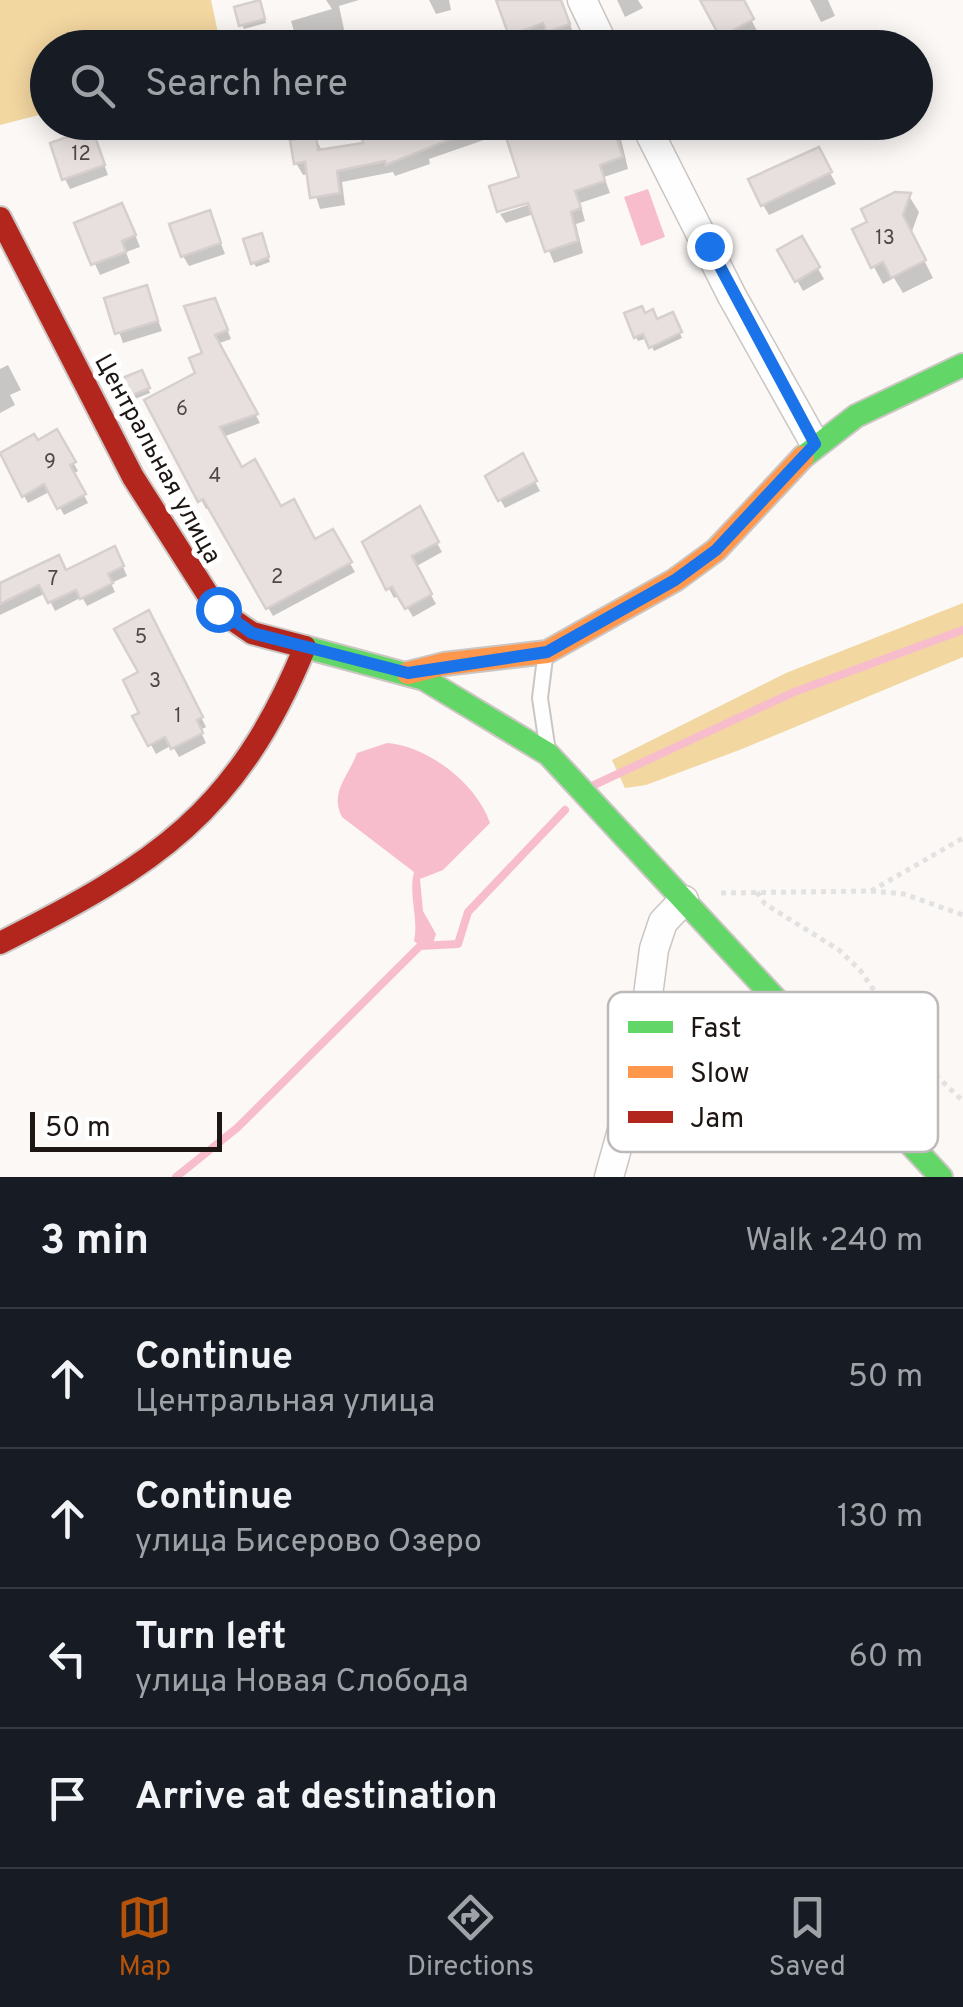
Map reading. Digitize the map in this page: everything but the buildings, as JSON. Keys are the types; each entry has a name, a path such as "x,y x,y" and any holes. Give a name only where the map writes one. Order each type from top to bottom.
{"street":[{"path":"582,0 596,30"},
{"path":"653,140 732,296 815,444"},
{"name":"Центральная улица","path":"0,218 132,477 200,587 232,622 252,633 408,673 490,716 548,754 770,992"},
{"path":"408,673 547,652 675,580 716,550 815,444 856,416 963,366"},
{"path":"0,943 149,862 212,808 278,717 305,647"},
{"path":"648,992 654,949 663,922 684,900"},
{"path":"609,1177 616,1152"},
{"name":"Центральная улица","path":"919,1152 942,1177"}],"lane":[{"path":"547,652 540,698 548,754"}],"path":[{"path":"871,891 963,838"},
{"path":"684,900 710,894 871,891 904,894 963,915"},
{"path":"758,892 765,904 839,950 875,992"},
{"path":"938,1077 963,1101"}],"shaded area":[{"path":"0,0 211,0 217,30 30,30 30,117 0,125"},
{"path":"648,189 665,237 641,246 624,197"},
{"path":"963,603 963,657 742,749 646,785 625,788 612,760 786,673"},
{"path":"387,743 419,751 449,769 474,794 490,823 443,870 420,879 423,911 436,934 433,943 420,946 414,941 414,872 342,817 339,808 339,792 357,753"}],"waterway":[{"path":"594,785 794,692 963,630"},
{"path":"176,1177 237,1128 420,946 458,944 468,912 565,810"}],"traffic: fast":[{"path":"803,457 856,416 963,365"},
{"path":"305,647 424,679 548,754 769,992"},
{"path":"918,1152 941,1177"}],"traffic: slow":[{"path":"408,673 444,664 547,652 675,580 716,550 803,457"}],"traffic: jam":[{"path":"0,218 133,477 217,609 252,633 305,647"},
{"path":"0,943 103,887 185,828 219,793 250,752 279,704 305,647"}],"route":[{"path":"218,609 252,633 408,673 444,664 547,652 675,580 716,550 815,444 732,296 709,246"}]}
